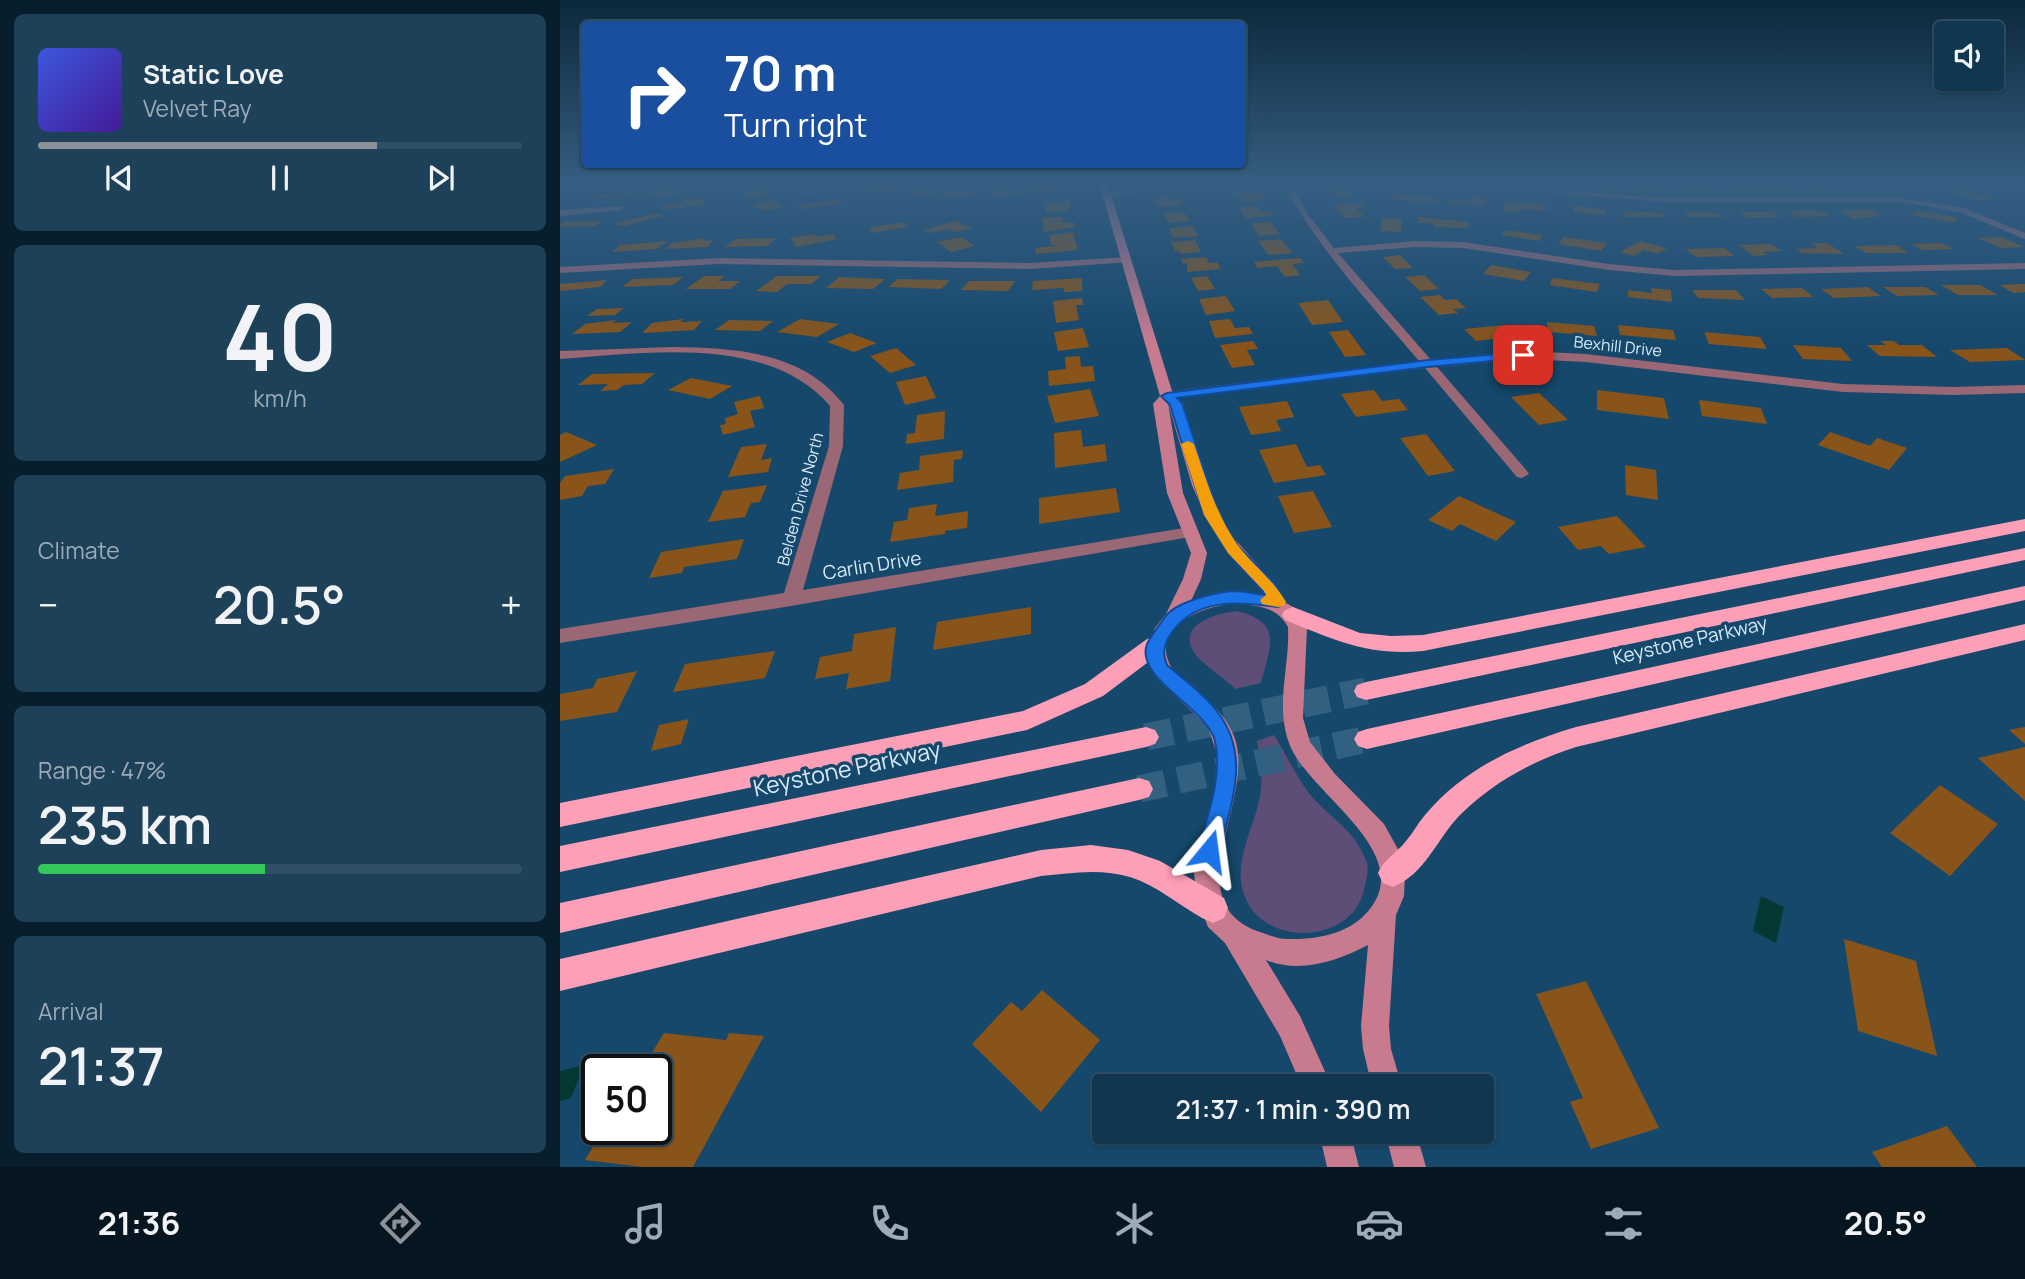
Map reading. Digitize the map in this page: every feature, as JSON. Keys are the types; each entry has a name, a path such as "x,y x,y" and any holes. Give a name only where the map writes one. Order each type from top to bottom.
{"highway":[{"path":"1285,609 1342,636 1401,645 1423,643 2025,524"},
{"name":"Keystone Parkway","path":"1366,691 2025,554"},
{"name":"Keystone Parkway","path":"1367,739 2025,593"},
{"path":"1393,873 1417,850 1433,825 1463,794 1490,772 1529,752 1576,737 2025,632"},
{"path":"560,815 1027,720 1094,690 1155,645"},
{"name":"Keystone Parkway","path":"560,859 1146,737"},
{"path":"560,918 1139,789"},
{"path":"560,975 1041,863 1109,859 1140,867 1213,908"}],"main road":[{"path":"1119,236 1167,396 1176,403 1212,515 1233,550 1270,588 1300,632 1291,690 1294,729 1316,770 1383,841 1390,855 1393,873 1391,896 1383,916 1375,1026 1384,1074"},
{"path":"1167,396 1160,404 1175,493 1199,553 1174,617 1155,645 1155,657 1160,669 1209,713 1224,738 1228,773 1206,873 1206,888 1213,908 1220,923 1235,935 1278,952 1304,954 1355,937 1383,916"},
{"path":"1174,617 1197,605 1217,599 1255,597 1285,609"},
{"path":"1235,935 1280,1007 1311,1074"},
{"path":"1337,1144 1343,1167"},
{"path":"1403,1144 1410,1167"}],"street":[{"path":"1320,236 1522,474"},
{"path":"1331,251 1414,244 1463,245 1609,267 1674,273 2025,266"},
{"path":"560,270 718,261 1030,266 1127,260"},
{"name":"Belden Drive North","path":"560,355 731,353 781,364 824,389 836,405 836,446 790,600"},
{"name":"Bexhill Drive","path":"1167,396 1489,357 1557,356 1843,388 1953,391 2025,389"},
{"name":"Carlin Drive","path":"560,636 1190,532"}],"shaded area":[{"path":"1237,611 1262,622 1268,629 1270,647 1261,683 1235,689 1196,655 1190,641 1191,633 1202,621"},
{"path":"1274,735 1297,776 1321,806 1357,842 1367,863 1364,890 1356,908 1343,921 1326,930 1307,933 1270,925 1255,913 1245,897 1241,883 1243,856 1261,788 1257,741"},
{"path":"1761,896 1784,907 1776,943 1753,931"},
{"path":"581,1066 571,1098 560,1101 560,1071"}],"building":[{"path":"835,236 837,239 796,247 790,238"},
{"path":"1049,236 1074,236 1078,250 1036,254 1035,248 1057,246 1051,244"},
{"path":"1510,236 1542,236 1539,241"},
{"path":"961,237 975,246 951,252 937,242"},
{"path":"1564,237 1607,243 1601,251 1558,244"},
{"path":"2001,237 2024,247 2001,248 1978,238"},
{"path":"706,238 703,241 713,240 707,247 665,249 672,243"},
{"path":"776,238 767,246 725,247 735,239"},
{"path":"1281,239 1292,253 1269,255 1258,241"},
{"path":"1195,240 1201,252 1180,254 1175,251 1171,242"},
{"path":"669,241 656,249 612,252 620,245"},
{"path":"1640,241 1667,248 1658,254 1644,250 1634,256 1620,252"},
{"path":"1810,243 1827,243 1844,254 1802,253 1795,249 1818,248"},
{"path":"1941,243 1953,249 1923,250 1911,244"},
{"path":"1771,244 1782,251 1763,252 1768,255 1754,256 1739,245"},
{"path":"1896,245 1908,253 1866,253 1854,246"},
{"path":"1724,248 1735,256 1696,257 1686,249"},
{"path":"1400,255 1413,268 1395,269 1383,257"},
{"path":"1206,257 1209,263 1217,262 1221,269 1187,272 1187,263 1183,264 1181,259"},
{"path":"1300,258 1304,263 1292,264 1300,275 1285,277 1277,266 1258,268 1254,262"},
{"path":"1491,265 1531,272 1524,281 1483,274"},
{"path":"1424,275 1439,289 1420,291 1405,277"},
{"path":"704,276 725,276 718,281 740,281 730,289 686,289"},
{"path":"777,276 821,276 811,284 787,284 777,292 756,291"},
{"path":"1207,276 1215,289 1198,291 1191,278"},
{"path":"683,277 673,285 622,287 633,279"},
{"path":"839,277 885,279 873,289 826,288"},
{"path":"1082,278 1082,291 1064,292 1064,288 1032,290 1033,281"},
{"path":"1553,278 1600,284 1597,292 1549,285"},
{"path":"898,279 950,280 941,289 888,287"},
{"path":"607,280 600,287 560,291 560,284"},
{"path":"969,281 1015,281 1008,291 961,290"},
{"path":"2025,284 2025,292 2014,293 1999,285"},
{"path":"1941,285 1980,285 1998,295 1958,295"},
{"path":"1868,287 1881,296 1834,298 1821,289"},
{"path":"1883,287 1925,287 1939,295 1897,296"},
{"path":"1651,288 1671,290 1672,302 1628,297 1628,290 1652,293"},
{"path":"1802,288 1814,297 1772,298 1761,289"},
{"path":"1692,290 1736,290 1745,300 1698,298"},
{"path":"1440,295 1445,300 1456,299 1466,308 1453,309 1458,313 1439,315 1420,297"},
{"path":"1226,296 1235,311 1206,315 1199,299"},
{"path":"1082,298 1083,305 1076,305 1079,320 1056,323 1053,301"},
{"path":"1328,300 1343,322 1312,325 1298,303"},
{"path":"624,308 615,315 587,316 597,309"},
{"path":"683,319 680,322 702,321 694,330 642,333 652,323"},
{"path":"800,319 839,324 817,337 777,332"},
{"path":"1230,319 1235,328 1249,327 1253,334 1215,338 1209,321"},
{"path":"616,320 613,323 632,322 620,332 572,334 585,324"},
{"path":"729,320 773,321 760,331 715,330"},
{"path":"1547,322 1594,326 1597,336 1548,332"},
{"path":"1505,325 1517,336 1476,341 1464,329"},
{"path":"1618,325 1673,330 1676,340 1620,335"},
{"path":"1083,328 1089,347 1058,351 1054,332"},
{"path":"1348,330 1366,355 1345,357 1329,332"},
{"path":"1704,332 1760,337 1767,349 1709,344"},
{"path":"850,333 877,343 854,352 827,342"},
{"path":"1253,341 1258,349 1247,350 1255,365 1232,368 1220,345"},
{"path":"1880,341 1894,341 1899,345 1922,345 1937,357 1880,356 1867,345 1886,345"},
{"path":"1793,345 1841,348 1852,361 1803,359"},
{"path":"896,348 916,365 890,373 870,356"},
{"path":"2007,348 2025,360 1970,362 1950,350"},
{"path":"1080,356 1081,367 1093,366 1095,381 1049,386 1048,371 1066,369 1065,357"},
{"path":"655,373 642,384 624,385 617,390 600,391 608,384 578,385 592,374"},
{"path":"926,376 936,398 905,405 896,382"},
{"path":"691,378 732,386 710,399 668,390"},
{"path":"1090,389 1099,416 1055,423 1047,396"},
{"path":"1374,390 1382,401 1399,399 1408,410 1356,417 1341,394"},
{"path":"1597,390 1664,398 1669,419 1597,410"},
{"path":"1539,393 1568,420 1539,425 1511,397"},
{"path":"760,396 764,408 750,411 755,427 723,435 720,425 726,424 725,418 738,414 734,402"},
{"path":"1699,400 1761,408 1767,424 1702,416"},
{"path":"1287,401 1294,417 1276,420 1281,431 1251,435 1239,407"},
{"path":"945,411 944,439 906,444 907,434 915,433 917,415"},
{"path":"1081,430 1083,447 1105,444 1107,461 1055,468 1054,433"},
{"path":"566,432 597,445 560,462 560,435"},
{"path":"1830,432 1870,446 1877,438 1907,448 1889,470 1818,445"},
{"path":"1426,434 1455,471 1428,476 1400,438"},
{"path":"767,444 761,460 772,458 768,472 728,477 741,447"},
{"path":"1296,444 1307,467 1320,465 1326,475 1274,483 1259,450"},
{"path":"963,450 962,459 954,460 953,482 897,490 900,473 919,470 920,456"},
{"path":"1625,465 1656,470 1658,500 1626,495"},
{"path":"614,469 605,484 588,486 582,496 560,500 560,483 565,476"},
{"path":"767,485 760,502 751,503 745,517 708,522 723,491"},
{"path":"1116,488 1120,512 1039,524 1039,498"},
{"path":"1313,491 1332,527 1294,533 1278,496"},
{"path":"1459,496 1516,522 1496,541 1460,524 1452,531 1428,520"},
{"path":"937,504 935,516 968,511 967,528 890,542 894,522 907,520 909,508"},
{"path":"1617,516 1646,547 1609,554 1601,546 1578,550 1558,527"},
{"path":"744,539 737,559 684,567 682,573 649,578 661,552"},
{"path":"1031,607 1031,634 933,650 937,622"},
{"path":"896,627 890,681 846,689 849,673 815,679 820,657 852,651 854,634"},
{"path":"775,651 765,678 673,692 685,664"},
{"path":"637,671 617,712 560,721 560,694 593,688 597,679"},
{"path":"689,719 681,744 651,751 659,725"},
{"path":"2025,727 2025,744 2009,730"},
{"path":"2025,747 2025,801 1978,758"},
{"path":"1940,785 1998,824 1950,876 1890,833"},
{"path":"1844,939 1916,961 1937,1056 1858,1031"},
{"path":"1586,981 1659,1128 1591,1149 1570,1102 1583,1098 1536,994"},
{"path":"1042,990 1100,1040 1041,1112 972,1044 1011,1002 1022,1011"},
{"path":"664,1033 726,1040 729,1033 764,1036 693,1167 642,1167 585,1160 594,1145 672,1145 672,1054 651,1054"},
{"path":"1947,1126 1977,1167 1882,1167 1872,1152"}],"tunnel":[{"path":"1146,737 1366,691"},
{"path":"1139,789 1367,739"}],"slow traffic":[{"path":"1188,444 1212,515 1233,550 1270,588 1278,602 1268,600"}],"route":[{"path":"1209,851 1224,799 1228,773 1224,738 1209,713 1160,669 1155,657 1155,645 1166,625 1174,617 1197,605 1235,597 1255,597 1278,602 1270,588 1233,550 1220,530 1205,500 1176,403 1167,396 1523,355"}]}
